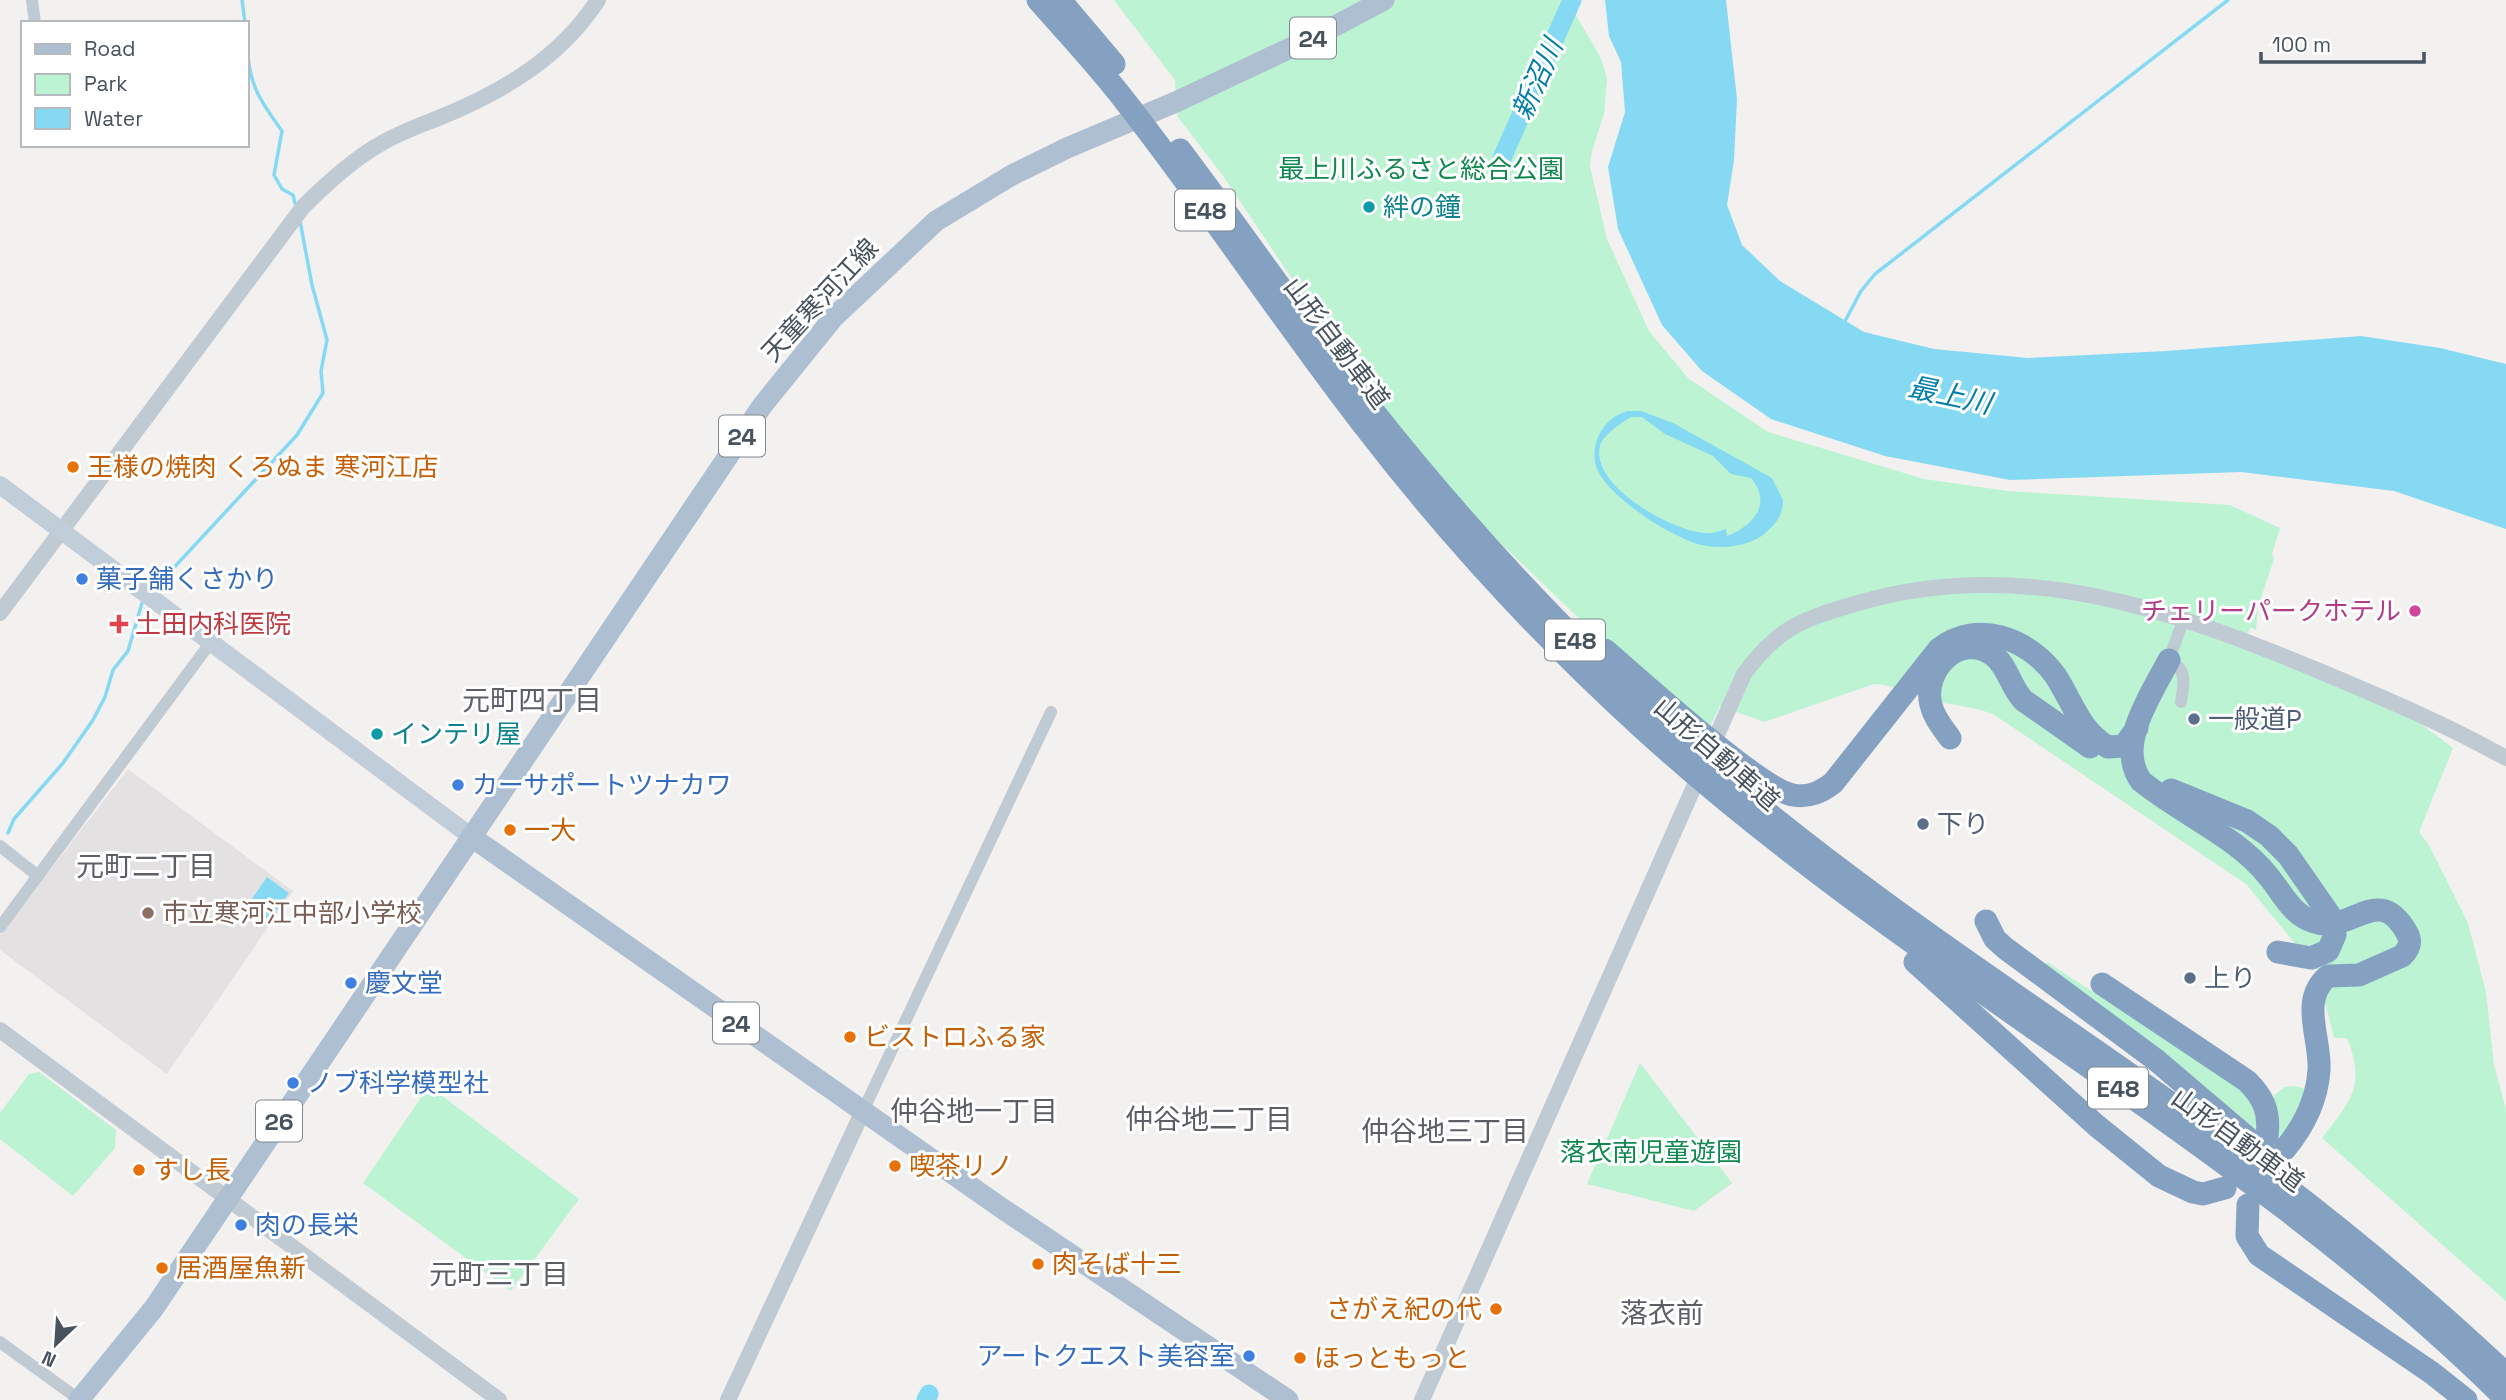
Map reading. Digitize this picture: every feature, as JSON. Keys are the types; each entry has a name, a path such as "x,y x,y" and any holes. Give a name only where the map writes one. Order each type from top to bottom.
{"highway":[{"name":"山形自動車道","path":"1038,0 1125,100 1497,583 1567,656 1690,746"},
{"name":"山形自動車道","path":"1060,0 1138,94 1369,418"},
{"name":"山形自動車道","path":"1388,443 1570,635 1723,774 1892,909 2257,1165 2398,1277 2506,1374"},
{"path":"1723,774 1802,796 1823,791 1833,783 1938,649 1950,640 1974,632 1999,636 2034,654 2053,673 2084,727 2108,747 2124,746 2137,728 2169,660"},
{"path":"1950,738 1930,704 1931,681 1935,671 1950,654 1971,648 1992,654 2001,662 2015,692 2023,700 2106,758 2118,762 2132,760 2142,749 2169,660"},
{"path":"2155,711 2146,757 2151,773 2178,794 2247,821 2269,836 2288,855 2333,924 2332,943 2321,955 2300,958 2278,952"},
{"path":"2102,984 2247,1081 2267,1110 2276,1143 2304,1123 2317,1085 2319,1058 2312,1007 2318,988 2328,976 2359,975 2402,956 2410,944 2410,938 2397,916 2389,911 2372,909 2333,924 2315,922 2295,911 2254,862 2141,781 2132,760 2137,728"},
{"name":"山形自動車道","path":"1723,774 1882,921 2269,1196 2382,1285 2506,1399"},
{"path":"1723,774 1757,835 1936,979 2052,1086 2153,1171 2193,1192 2203,1194 2225,1188"},
{"path":"1986,921 1995,939 2005,948 2156,1060 2330,1208 2435,1301 2465,1336"},
{"path":"2248,1205 2245,1214 2247,1236 2259,1255 2357,1320 2466,1400"}],"main road":[{"name":"天童寒河江線","path":"473,838 762,406 834,317 936,221 1012,175 1320,34 1384,0"},
{"path":"0,485 473,838"},
{"name":"24","path":"473,838 999,1207 1288,1400"},
{"name":"26","path":"80,1400 154,1308 227,1196 473,838"}],"street":[{"path":"32,0 35,21"},
{"path":"0,613 303,207 328,182 380,144 506,87 527,74 557,50 598,0"},
{"path":"1422,1400 1744,674 1759,653 1794,624 1881,597 1927,589 1978,585 2046,586 2125,601 2184,618 2418,712 2506,758"},
{"path":"2181,702 2185,680 2182,671 2169,660 2184,618"},
{"path":"0,927 211,642"},
{"path":"728,1400 1051,712"},
{"path":"0,846 38,876"},
{"path":"0,1030 499,1400"},
{"path":"0,1342 80,1400"}],"shaded area":[{"name":"市立寒河江中部小学校","path":"128,769 293,891 167,1074 0,950 0,935"}],"green space":[{"name":"最上川ふるさと総合公園","path":"1114,0 1567,0 1601,58 1607,78 1604,114 1590,166 1607,239 1649,331 1688,378 1768,432 1924,479 2008,491 2230,505 2280,528 2272,554 2274,559 2258,607 2256,630 2250,627 2244,646 2416,720 2453,748 2419,832 2429,845 2468,923 2486,992 2494,1065 2506,1109 2506,1301 2322,1138 2341,1113 2352,1092 2355,1081 2353,1054 2347,1038 2334,1038 2317,970 2246,884 1993,714 1874,684 1764,722 1720,706 1710,727 1615,653 1488,531 1438,478 1327,331 1221,173 1177,116 1175,80"},
{"path":"2047,962 2257,1098 2259,1137 2045,966"},
{"name":"落衣南児童遊園","path":"1640,1063 1732,1183 1694,1211 1587,1184"},
{"path":"39,1072 116,1130 115,1148 73,1196 0,1139 0,1113 29,1074"},
{"path":"429,1086 579,1199 511,1291 363,1183"},
{"path":"2285,1087 2303,1088 2307,1096 2274,1149 2271,1147 2274,1095"}],"water":[{"name":"最上川","path":"1605,0 1726,0 1737,99 1734,160 1727,205 1742,245 1780,281 1864,332 1934,349 2028,358 2166,351 2361,336 2440,348 2506,364 2506,529 2394,491 2241,472 2010,480 1885,456 1771,419 1702,371 1662,325 1618,229 1608,167 1625,112 1621,62 1609,36"},
{"path":"1641,411 1673,423 1772,478 1783,500 1778,520 1757,539 1736,546 1720,547 1706,546 1678,536 1646,517 1616,494 1605,482 1595,462 1599,435 1610,420 1622,413","holes":["1631,417 1642,417 1665,434 1713,456 1731,474 1751,478 1760,497 1760,505 1752,520 1727,536 1726,529 1707,533 1691,530 1655,515 1620,491 1600,461 1600,446 1608,434 1622,423"]},
{"path":"267,877 289,893 266,926 244,910"}],"waterway":[{"path":"242,0 245,21"},
{"name":"新沼川","path":"1502,158 1572,0"},
{"path":"1844,323 1861,291 1875,274 2228,0"},
{"path":"248,56 256,89 282,131 274,175 282,189 293,195 296,207"},
{"path":"154,589 297,435 323,393 321,371 327,340 312,285 300,221"},
{"path":"8,833 14,819 63,763 93,720 105,697 113,670 128,651 142,603"},
{"name":"新沼川","path":"926,1400 929,1394"}],"place":[{"name":"絆の鐘","path":"1369,207"},
{"name":"王様の焼肉 くろぬま 寒河江店","path":"73,467"},
{"name":"菓子舗くさかり","path":"82,579"},
{"name":"チェリーパークホテル","path":"2415,611"},
{"name":"土田内科医院","path":"119,624"},
{"name":"一般道P","path":"2194,719"},
{"name":"インテリ屋","path":"377,734"},
{"name":"カーサポートツナカワ","path":"458,785"},
{"name":"下り","path":"1923,824"},
{"name":"一大","path":"510,830"},
{"name":"市立寒河江中部小学校","path":"148,913"},
{"name":"上り","path":"2190,978"},
{"name":"慶文堂","path":"351,983"},
{"name":"ビストロふる家","path":"850,1037"},
{"name":"ノブ科学模型社","path":"293,1083"},
{"name":"喫茶リノ","path":"895,1166"},
{"name":"すし長","path":"139,1170"},
{"name":"肉の長栄","path":"241,1225"},
{"name":"肉そば十三","path":"1038,1264"},
{"name":"居酒屋魚新","path":"162,1268"},
{"name":"さがえ紀の代","path":"1496,1309"},
{"name":"アートクエスト美容室","path":"1249,1356"},
{"name":"ほっともっと","path":"1300,1358"}],"district":[{"name":"元町四丁目","path":"532,700"},
{"name":"元町二丁目","path":"146,866"},
{"name":"仲谷地一丁目","path":"974,1111"},
{"name":"仲谷地二丁目","path":"1209,1119"},
{"name":"仲谷地三丁目","path":"1445,1131"},
{"name":"元町三丁目","path":"499,1274"},
{"name":"落衣前","path":"1662,1313"}]}
